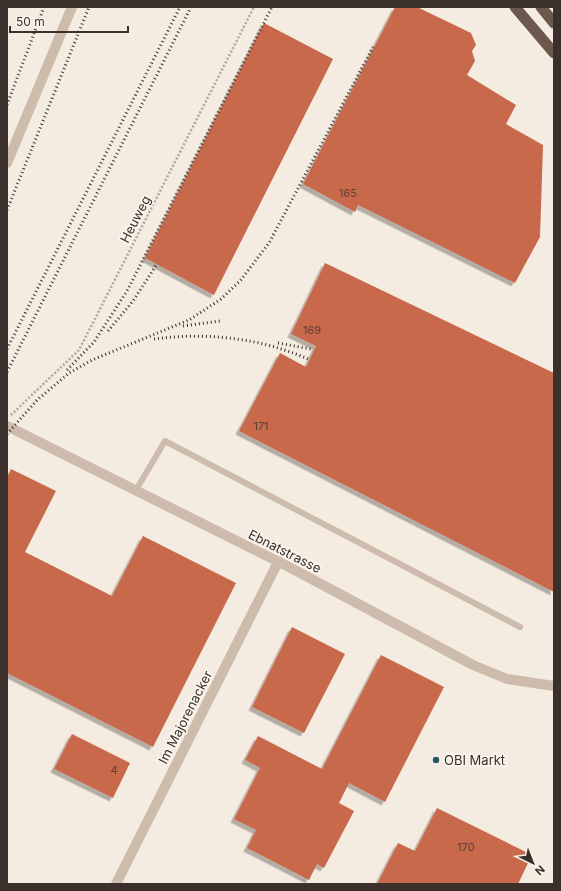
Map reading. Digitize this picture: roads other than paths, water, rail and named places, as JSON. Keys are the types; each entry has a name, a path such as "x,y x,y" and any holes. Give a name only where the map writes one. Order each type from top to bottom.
{"highway":[{"path":"515,7 554,54"},
{"path":"541,7 554,23"}],"street":[{"path":"7,163 72,7"},
{"name":"Ebnatstrasse","path":"7,426 278,562 473,665 507,679 554,686"},
{"name":"Im Majorenacker","path":"116,884 278,562"}],"lane":[{"path":"136,490 165,441 520,627"}],"railway":[{"path":"7,105 44,7"},
{"path":"7,210 89,7"},
{"path":"7,349 180,7"},
{"path":"7,372 191,7"},
{"path":"67,370 94,342 127,291 272,7"},
{"path":"36,401 69,373 92,360 189,320 221,299 240,281 269,243 373,47"},
{"path":"108,331 133,301 157,264"},
{"path":"183,326 220,321"},
{"path":"154,339 194,336 233,338 271,346 308,359"},
{"path":"278,343 311,349"},
{"path":"7,434 39,398"}],"place":[{"name":"OBI Markt","path":"436,760"}]}
